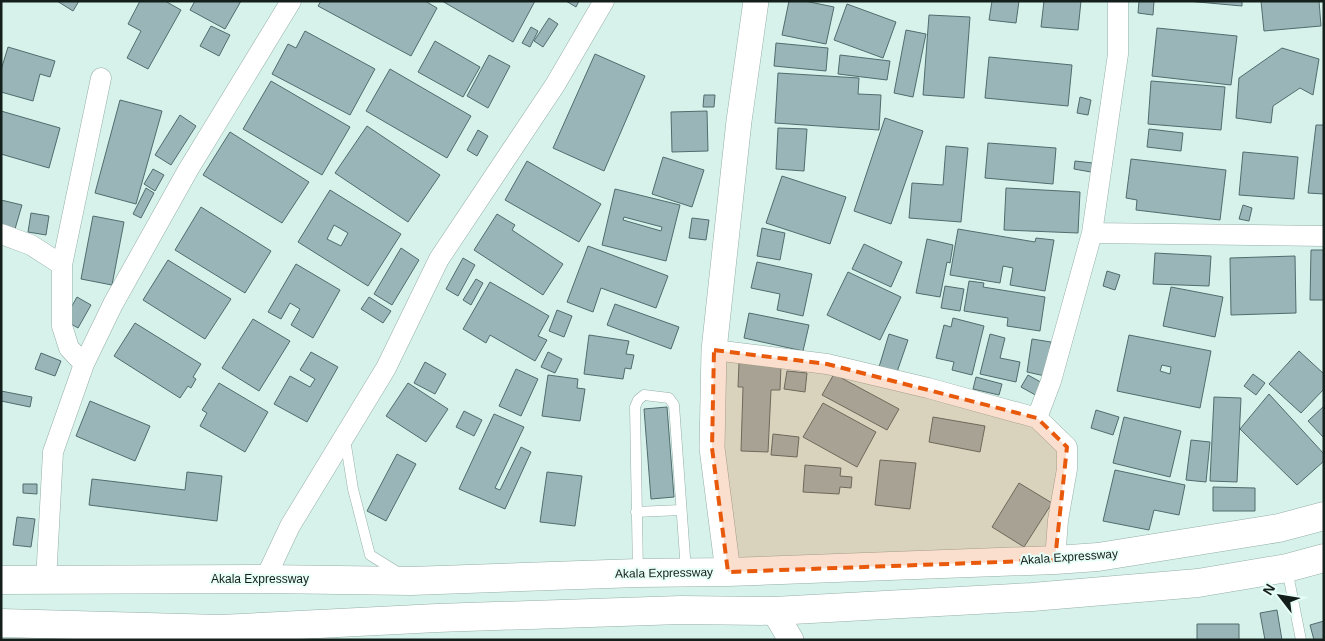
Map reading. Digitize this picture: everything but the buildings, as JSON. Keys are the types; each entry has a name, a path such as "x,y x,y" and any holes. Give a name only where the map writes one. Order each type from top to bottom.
{"main road":[{"name":"Akala Expressway","path":"1,580 265,579 411,581 1055,560 1098,557 1279,528 1324,516"},
{"path":"1279,528 1287,568"},
{"path":"1,623 217,634 437,618 671,610 774,611 1032,597 1188,584 1287,568 1324,558"}],"street":[{"path":"46,581 53,452 84,364 113,304 188,170 291,1"},
{"path":"265,579 290,526 345,439 386,368 439,259 555,85 604,1"},
{"path":"728,572 712,448 714,350 739,121 756,1"},
{"path":"1038,418 1051,381 1092,233 1118,54 1118,1"},
{"path":"84,364 68,348 62,326 62,265 101,78"},
{"path":"1092,233 1324,236"},
{"path":"1,234 31,245 62,265"},
{"path":"714,350 827,364 928,388 1038,418 1067,447 1067,469 1058,520 1055,560"},
{"path":"774,611 791,640"}],"lane":[{"path":"638,573 635,407 638,400 644,395 669,398 674,405 687,572"},
{"path":"345,439 353,489 370,555 411,581"},
{"path":"636,512 681,510"},
{"path":"1287,568 1301,640"}],"highlighted area":[{"path":"714,350 827,364 1037,418 1067,447 1055,560 728,572 712,448"}]}
